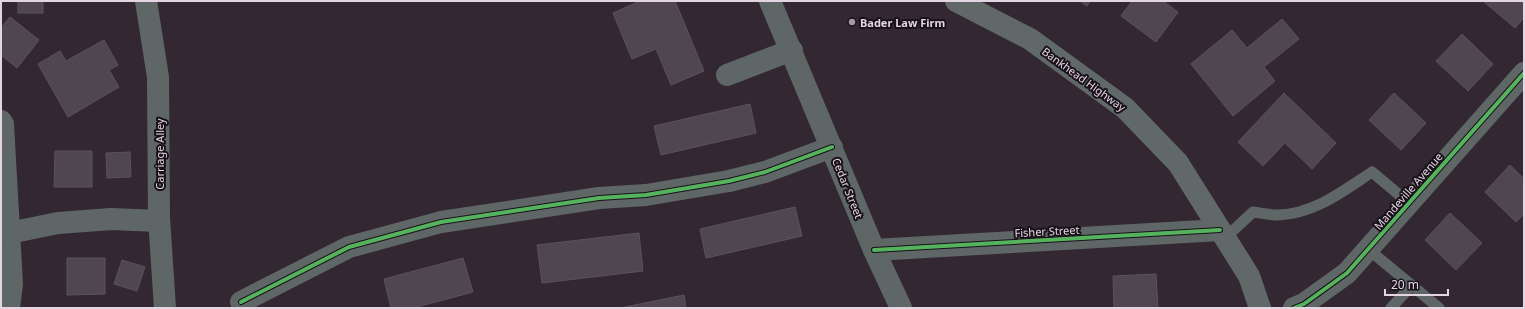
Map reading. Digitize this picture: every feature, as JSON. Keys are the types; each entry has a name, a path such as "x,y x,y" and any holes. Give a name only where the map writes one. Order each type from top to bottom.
{"main road":[{"name":"Bankhead Highway","path":"956,1 1030,39 1125,108 1178,163 1249,276 1260,308"}],"street":[{"name":"Carriage Alley","path":"146,1 158,77 159,221 165,308"},
{"name":"Cedar Street","path":"770,1 792,50 874,250 900,308"},
{"path":"727,75 792,50"},
{"name":"Mandeville Avenue","path":"1294,308 1304,304 1347,273 1524,73"},
{"path":"1,122 3,124 12,284 9,308"},
{"path":"240,302 349,247 441,222 584,200 646,194 729,181 765,172 832,147"},
{"path":"9,233 66,222 111,219 159,221"},
{"name":"Fisher Street","path":"874,250 1223,234"}],"lane":[{"path":"1223,234 1253,212 1278,215 1300,212 1324,202 1372,172 1409,203"},
{"path":"1368,249 1439,308"},
{"path":"1391,308 1412,285"}],"building":[{"path":"18,1 43,1 43,13 18,13"},
{"path":"640,1 675,1 704,71 671,85 656,49 632,59 613,13"},
{"path":"1080,1 1090,1 1087,6"},
{"path":"1132,1 1163,1 1178,12 1156,42 1121,16"},
{"path":"1483,1 1524,1 1524,18 1515,28"},
{"path":"10,17 39,40 17,68 1,55 1,28"},
{"path":"1282,19 1299,39 1264,67 1275,81 1233,116 1191,64 1232,30 1247,48"},
{"path":"1462,34 1493,64 1468,91 1436,61"},
{"path":"104,40 118,65 109,70 119,87 68,117 38,64 60,51 66,61"},
{"path":"1284,93 1336,143 1312,169 1285,143 1263,166 1238,142"},
{"path":"1394,93 1426,123 1401,150 1369,120"},
{"path":"750,104 756,133 661,155 654,126"},
{"path":"55,151 92,151 92,187 54,187"},
{"path":"130,152 131,177 107,178 106,153"},
{"path":"1510,165 1524,179 1524,214 1516,222 1485,192"},
{"path":"795,207 802,236 706,258 700,229"},
{"path":"1450,213 1482,243 1456,270 1425,240"},
{"path":"639,233 643,271 542,283 537,245"},
{"path":"67,258 105,258 105,294 67,295"},
{"path":"463,258 473,292 413,308 391,308 384,279"},
{"path":"122,260 145,267 137,291 114,284"},
{"path":"1156,274 1158,308 1114,308 1113,276"},
{"path":"684,295 686,308 620,308"}],"cycle path":[{"path":"1294,308 1304,304 1347,273 1524,73"},
{"path":"241,302 349,247 441,222 599,198 646,195 729,181 765,172 832,147"},
{"path":"874,250 1220,230"}],"place":[{"name":"Bader Law Firm","path":"852,22"}]}
